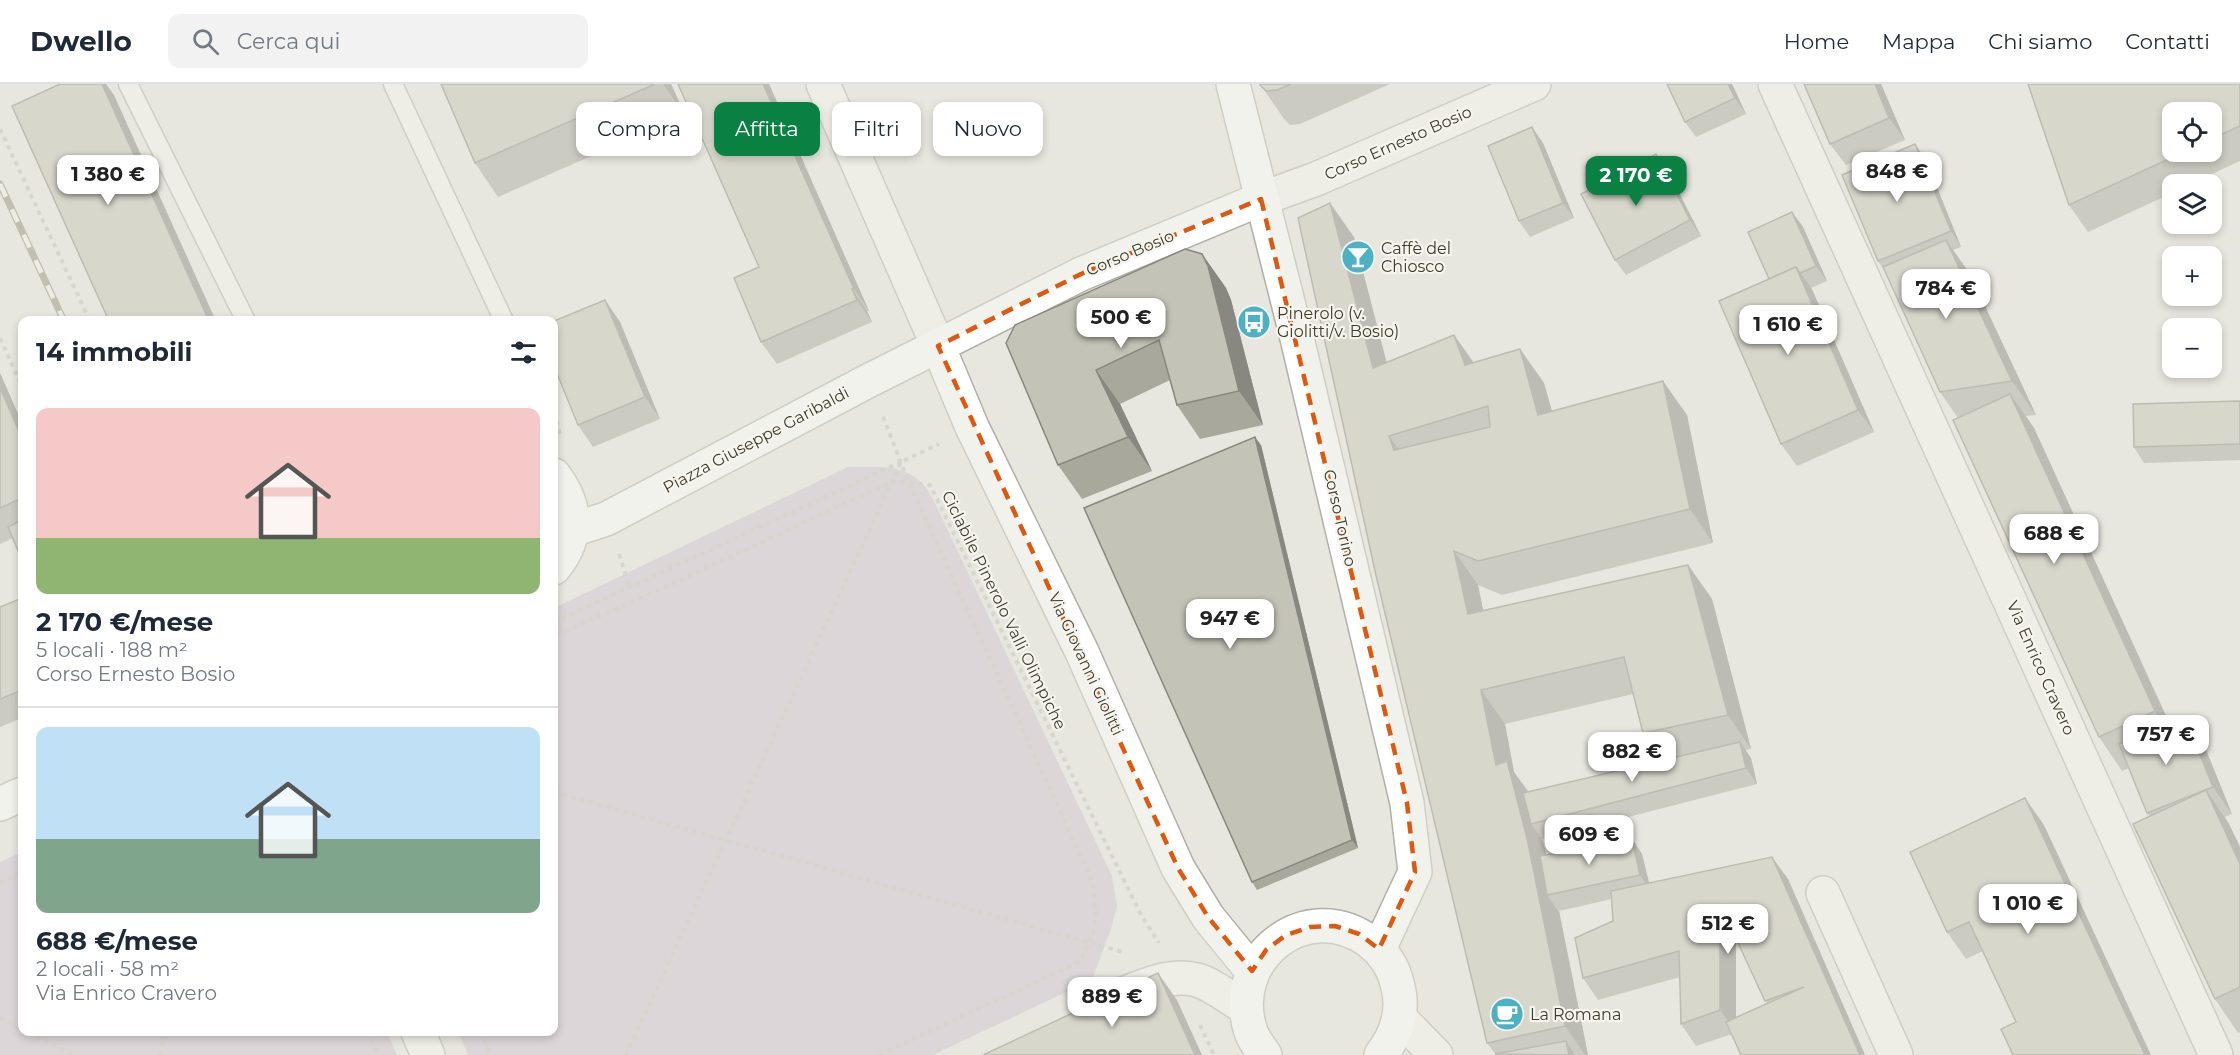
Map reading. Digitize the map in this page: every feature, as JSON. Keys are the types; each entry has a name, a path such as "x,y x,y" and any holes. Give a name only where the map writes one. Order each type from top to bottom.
{"street":[{"path":"823,84 938,346"},
{"name":"Corso Torino","path":"1233,84 1296,334 1407,803 1414,872 1379,949"},
{"name":"Corso Ernesto Bosio","path":"1261,199 1316,179 1534,84"},
{"name":"Via Enrico Cravero","path":"1775,84 2216,1055"},
{"name":"Corso Bosio","path":"938,346 1081,274 1261,199"},
{"name":"Piazza Giuseppe Garibaldi","path":"572,530 606,519 938,346"},
{"name":"Via Giovanni Giolitti","path":"938,346 972,427 1082,652 1178,868 1208,917 1252,971"},
{"path":"558,481 565,490 572,509 572,530 567,550 558,562"},
{"path":"0,804 18,796"},
{"path":"1823,893 1896,1055"},
{"path":"1265,1055 1251,1033 1246,1008 1247,990 1252,971 1266,950 1286,935 1310,927 1335,926 1359,934 1379,949 1394,970 1400,994 1400,1018 1391,1041 1381,1055"},
{"path":"1091,1009 1140,987 1178,977 1199,980 1246,1008"},
{"path":"1400,1018 1437,1055"},
{"path":"420,1036 428,1055"}],"lane":[{"path":"128,84 244,316"},
{"path":"393,84 502,316"}],"path":[{"path":"0,129 88,316"},
{"path":"0,338 18,378"},
{"path":"868,381 908,482 1091,878 1097,910 1091,943 1079,962 879,1055"},
{"path":"558,621 972,427"},
{"path":"626,1055 901,462"},
{"name":"Ciclabile Pinerolo Valli Olimpiche","path":"558,632 559,634 659,590 893,481 930,485 1141,915"},
{"path":"558,793 1131,955"},
{"path":"0,883 18,874"},
{"path":"1149,946 1208,917"},
{"path":"0,1018 18,1027"},
{"path":"36,1036 74,1055"},
{"path":"160,1055 164,1036"},
{"path":"370,1036 378,1055"},
{"path":"482,1036 491,1055"}],"highlighted area":[{"path":"1261,199 1407,803 1415,872 1379,949 1359,934 1335,926 1310,927 1286,935 1266,950 1252,971 1208,917 1178,868 938,346 1081,274"}],"shaded area":[{"path":"848,467 886,467 897,469 916,478 933,499 1112,876 1117,906 1092,980 933,1055 468,1055 460,1036 558,1036 558,606"},
{"path":"18,854 18,1036 389,1036 397,1055 0,1055 0,862"}],"building":[{"path":"60,84 102,84 207,316 107,316 12,106"},
{"path":"441,84 655,84 614,102 576,102 576,119 475,163"},
{"path":"678,84 763,84 771,102 714,102 714,156 795,156 857,300 761,342 734,278 759,267 702,138 702,102 686,102"},
{"path":"1260,84 1291,84 1277,90 1266,91"},
{"path":"1667,84 1728,84 1735,98 1685,122"},
{"path":"1804,84 1875,84 1889,118 1830,144"},
{"path":"2028,84 2240,84 2240,126 2222,134 2222,102 2162,102 2162,162 2069,205"},
{"path":"1532,127 1563,203 1519,221 1488,146"},
{"path":"1915,144 1951,231 1878,261 1842,175"},
{"path":"1656,154 1690,220 1615,260 1581,194"},
{"path":"1330,203 1373,368 1454,335 1465,365 1520,349 1538,415 1663,381 1690,509 1478,561 1454,551 1468,614 1688,565 1728,715 1643,733 1624,657 1481,690 1496,765 1507,761 1527,838 1565,1026 1487,1043 1375,571 1298,218","holes":["1488,406 1490,427 1394,450 1389,436"]},
{"path":"1792,212 1816,266 1800,273 1796,267 1769,279 1748,232"},
{"path":"1946,240 2012,381 1940,392 1883,267"},
{"path":"1185,249 1202,254 1208,266 1239,391 1177,405 1159,340 1096,370 1128,437 1058,465 1006,343 1015,325"},
{"path":"1796,267 1858,410 1781,444 1719,301"},
{"path":"605,300 645,397 578,425 558,376 558,319"},
{"path":"0,388 18,429 18,500 0,508"},
{"path":"2010,394 2155,711 2099,737 1953,420"},
{"path":"2240,401 2240,444 2134,447 2133,404"},
{"path":"1255,437 1352,840 1252,882 1084,508"},
{"path":"18,522 18,551 8,527"},
{"path":"18,600 18,692 0,699 0,607"},
{"path":"2185,718 2213,787 2147,813 2119,744"},
{"path":"1740,742 1746,768 1531,824 1523,793"},
{"path":"2206,790 2240,864 2240,987 2215,999 2133,824"},
{"path":"2025,798 2145,1055 2013,1055 2001,1029 2016,1022 1969,922 1947,932 1910,852"},
{"path":"1632,839 1640,875 1547,895 1540,856"},
{"path":"1772,857 1860,1055 1741,1055 1726,1022 1804,987 1765,1001 1720,904 1720,1010 1681,1024 1679,951 1583,978 1575,938 1613,921 1611,891"},
{"path":"1158,973 1195,1055 983,1055"},
{"path":"1566,1041 1569,1055 1495,1054"}],"railway":[{"path":"0,184 62,316"}],"place":[{"name":"Caffè del Chiosco","path":"1358,257"},
{"name":"Pinerolo (v. Giolitti/v. Bosio)","path":"1254,322"},
{"name":"La Romana","path":"1507,1014"}]}
